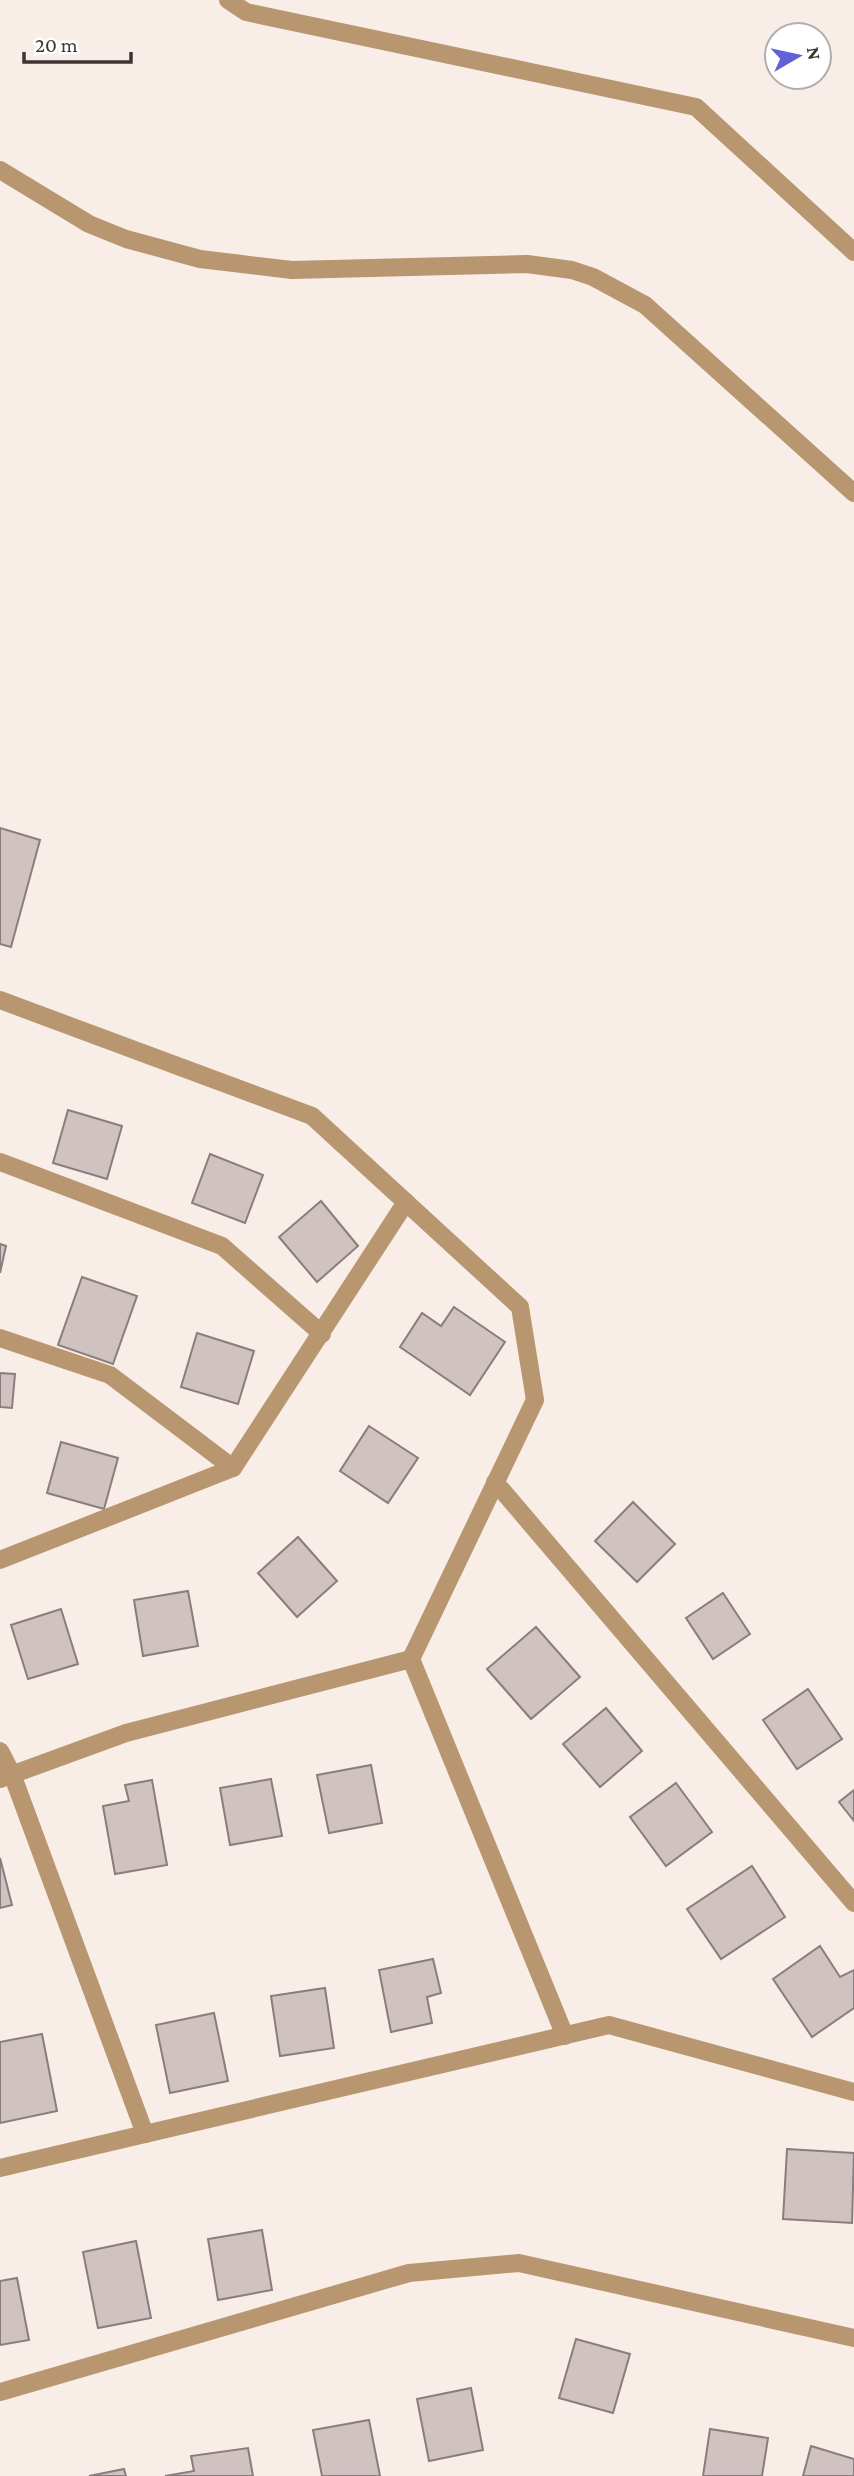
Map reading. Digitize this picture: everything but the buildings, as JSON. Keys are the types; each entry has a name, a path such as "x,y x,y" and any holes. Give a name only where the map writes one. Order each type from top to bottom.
{"street":[{"path":"228,0 246,12 696,107 854,252"},
{"path":"0,170 89,224 125,239 200,259 292,270 527,264 561,268 593,277 645,305 854,493"},
{"path":"0,1000 313,1116 520,1307 535,1400 411,1659 565,2036"},
{"path":"0,1162 222,1246 322,1334"},
{"path":"0,1560 233,1468 406,1202"},
{"path":"0,1338 110,1375 233,1468"},
{"path":"495,1482 854,1903"},
{"path":"6,1776 126,1733 411,1659"},
{"path":"0,1751 6,1776 145,2134"},
{"path":"0,2168 609,2025 854,2092"},
{"path":"0,2392 409,2273 519,2263 854,2338"}]}
